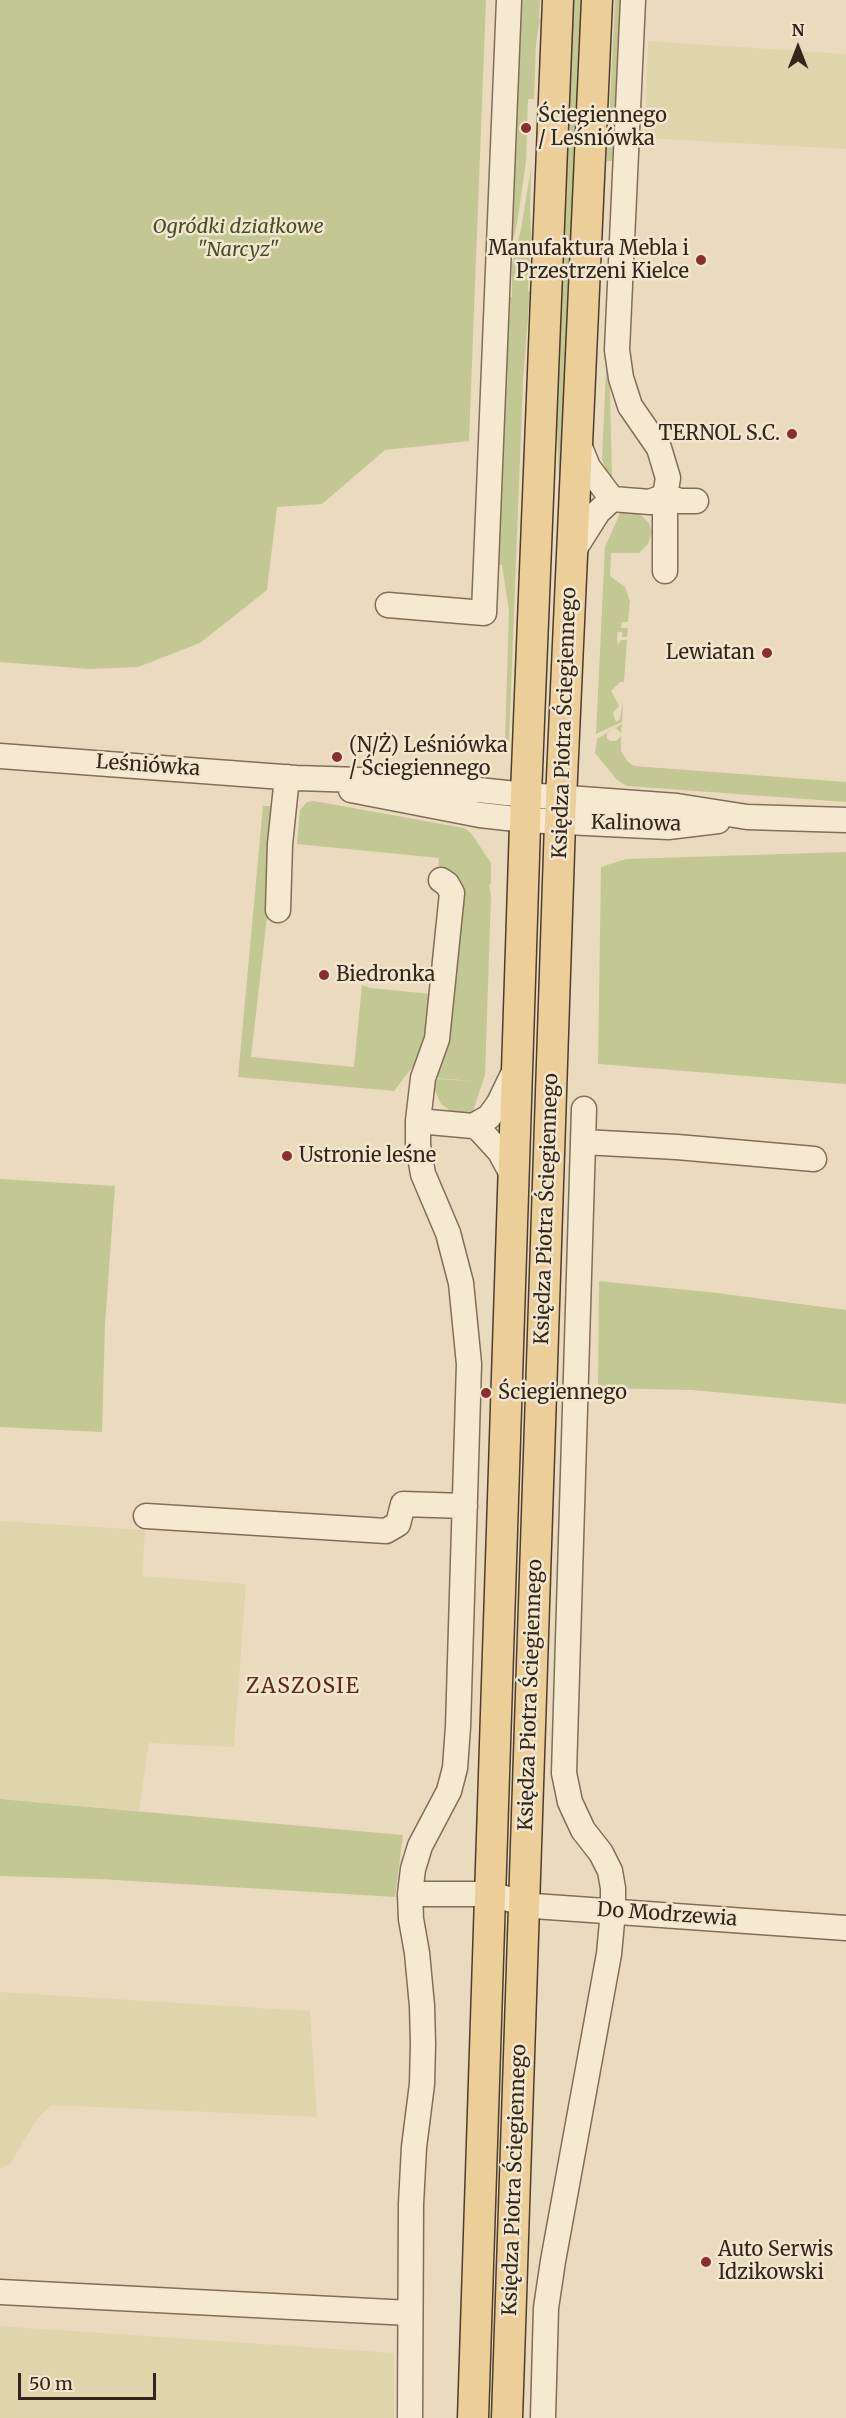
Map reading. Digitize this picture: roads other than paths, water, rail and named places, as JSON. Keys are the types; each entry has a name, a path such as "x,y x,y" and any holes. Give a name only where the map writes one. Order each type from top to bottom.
{"main road":[{"name":"Księdza Piotra Ściegiennego","path":"472,2418 526,808 558,0"},
{"name":"Księdza Piotra Ściegiennego","path":"507,2418 561,810 597,0"}],"street":[{"path":"388,605 484,613 509,0"},
{"path":"633,0 617,350 621,378 630,406 658,447 668,478 665,496 665,571"},
{"path":"577,440 588,467 612,499"},
{"path":"572,553 597,512 612,499 650,502 665,496 680,501 696,501"},
{"name":"Leśniówka","path":"0,756 292,777 392,800 480,815 526,808"},
{"path":"278,910 280,844 292,777"},
{"name":"Kalinowa","path":"526,808 561,810 677,806 747,817 846,820"},
{"path":"410,2418 414,2147 422,2084 423,2044 417,1953 411,1919 410,1894 413,1869 420,1846 449,1791 455,1768 465,1506 468,1340 461,1283 447,1233 423,1174 419,1157 418,1121 423,1078 437,1039 452,893 447,884 441,880"},
{"path":"473,1126 489,1117 499,1103 508,1089 518,1061"},
{"path":"543,2418 546,2308 608,1964 613,1911 610,1871 601,1852 583,1830 570,1802 564,1773 584,1109"},
{"path":"418,1121 473,1126 487,1136 500,1152 514,1178"},
{"path":"583,1142 677,1147 814,1159"},
{"path":"146,1516 386,1531 398,1524 403,1504 465,1506"},
{"name":"Do Modrzewia","path":"410,1894 490,1894 524,1905 846,1928"},
{"path":"0,2292 410,2313"}],"place":[{"name":"Ściegiennego / Leśniówka","path":"526,128"},
{"name":"Manufaktura Mebla i Przestrzeni Kielce","path":"701,260"},
{"name":"TERNOL S.C.","path":"792,434"},
{"name":"Lewiatan","path":"767,653"},
{"name":"(N/Ż) Leśniówka / Ściegiennego","path":"337,757"},
{"name":"Biedronka","path":"324,975"},
{"name":"Ustronie leśne","path":"287,1156"},
{"name":"Ściegiennego","path":"486,1393"},
{"name":"Auto Serwis Idzikowski","path":"706,2262"}],"district":[{"name":"ZASZOSIE","path":"303,1687"}],"park label":[{"name":"Ogródki działkowe \"Narcyz\"","path":"238,238"}]}
